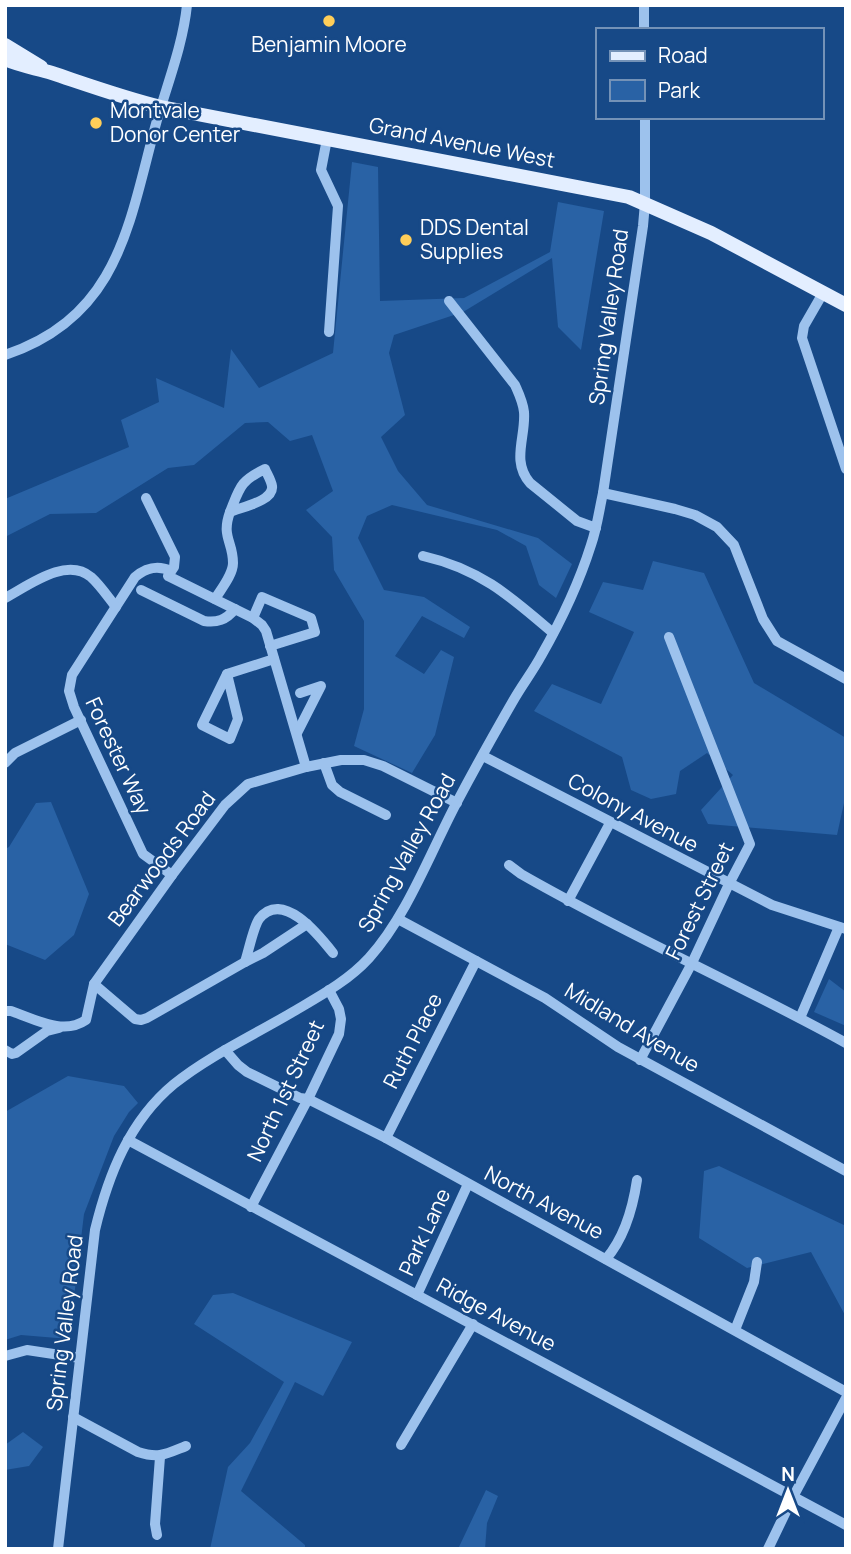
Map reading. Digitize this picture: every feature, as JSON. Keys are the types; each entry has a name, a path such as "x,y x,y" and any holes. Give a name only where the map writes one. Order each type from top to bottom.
{"main road":[{"name":"Grand Avenue West","path":"5,45 51,73"},
{"name":"Grand Avenue West","path":"5,58 18,65 51,73 103,92 161,107 624,195 711,233 846,305"}],"street":[{"path":"5,355 59,328 88,302 120,251 135,208 187,5"},
{"path":"644,5 645,28"},
{"name":"Spring Valley Road","path":"58,1549 95,1230 117,1159 143,1116 171,1086 225,1050 329,990 368,959 398,919 457,803 554,632 585,561 596,528 603,493 645,203 645,119"},
{"path":"327,139 321,170 338,206 329,332"},
{"path":"823,293 806,322 803,338 846,469"},
{"path":"449,301 515,385 519,394 524,414 519,457 524,476 577,521 596,528"},
{"path":"603,493 675,509 695,515 717,527 734,545 763,619 777,641 846,679"},
{"path":"146,498 175,557 169,576 253,618 266,631 306,767"},
{"path":"215,599 232,571 233,564 226,534 230,512"},
{"path":"423,556 452,563 485,579 554,632"},
{"name":"Forester Way","path":"171,571 156,567 141,572 131,582 69,683 70,699 143,854 172,874"},
{"path":"5,598 56,572 70,569 92,578 116,607"},
{"path":"141,590 204,621 217,622 235,609"},
{"path":"253,618 262,597 311,618 315,632 271,646"},
{"name":"Forest Street","path":"640,1060 692,963 750,844 669,637"},
{"path":"227,674 238,719 230,739 202,725 227,674 274,659"},
{"path":"296,733 321,686 300,693"},
{"path":"5,762 15,753 81,720"},
{"name":"Colony Avenue","path":"483,756 772,905 843,928"},
{"name":"Bearwoods Road","path":"5,1051 16,1054 47,1031 73,1027 86,1020 94,984 172,874 225,806 248,784 324,763 364,760 383,766 457,803"},
{"path":"324,763 332,785 340,792 386,815"},
{"path":"568,901 610,823"},
{"path":"509,865 568,901 846,1043"},
{"path":"245,962 258,921 270,909 284,910 307,924 333,953"},
{"name":"Midland Avenue","path":"398,919 545,998 640,1060 846,1171"},
{"path":"94,984 135,1019 141,1020 263,954 307,924"},
{"path":"800,1018 843,928"},
{"name":"Ruth Place","path":"386,1138 476,961"},
{"name":"North 1st Street","path":"251,1207 339,1034 339,1009 329,990"},
{"path":"5,1011 59,1028"},
{"name":"North Avenue","path":"225,1050 247,1072 386,1138 846,1392"},
{"name":"Ridge Avenue","path":"128,1140 846,1525"},
{"path":"606,1259 620,1237 631,1211 637,1180"},
{"name":"Park Lane","path":"417,1295 468,1184"},
{"path":"735,1330 754,1282 757,1262"},
{"path":"401,1445 472,1324"},
{"path":"5,1356 39,1350 80,1358"},
{"path":"768,1549 846,1398"},
{"path":"74,1416 138,1452 160,1457 186,1446"},
{"path":"157,1535 155,1524 160,1457"}],"green space":[{"path":"352,162 378,167 380,301 464,298 550,252 558,202 604,211 581,350 558,327 552,258 463,312 394,335 389,353 405,415 381,437 398,471 427,505 538,538 572,564 556,598 539,585 526,546 497,530 392,505 367,516 358,538 384,590 424,597 470,627 464,638 422,616 395,656 424,674 441,650 454,657 435,735 412,773 354,746 364,709 364,621 334,570 332,537 306,510 333,491 312,435 290,441 268,422 245,423 194,465 168,468 96,513 50,514 5,537 5,499 129,447 121,420 159,402 156,378 224,408 231,349 259,388 333,353"},
{"path":"653,561 704,573 754,683 846,738 846,794 837,835 708,824 701,810 733,775 707,753 680,771 676,794 651,799 631,790 622,757 534,711 552,684 601,704 634,632 589,612 603,582 643,590"},
{"path":"51,802 89,894 74,935 45,960 5,944 5,849 9,847 36,803"},
{"path":"829,979 846,992 846,1026 814,1012"},
{"path":"68,1076 124,1086 138,1103 114,1136 84,1214 69,1339 21,1335 5,1340 5,1112"},
{"path":"719,1166 846,1226 846,1317 811,1252 747,1268 699,1238 704,1171"},
{"path":"233,1293 352,1342 323,1396 295,1382 241,1491 305,1545 305,1549 210,1549 228,1467 250,1443 284,1382 194,1324 213,1295"},
{"path":"23,1432 43,1447 29,1466 5,1470 5,1445"},
{"path":"486,1490 498,1496 487,1523 485,1549 458,1549"}],"place":[{"name":"Benjamin Moore","path":"329,21"},
{"name":"Montvale Donor Center","path":"96,123"},
{"name":"DDS Dental Supplies","path":"406,240"}]}
